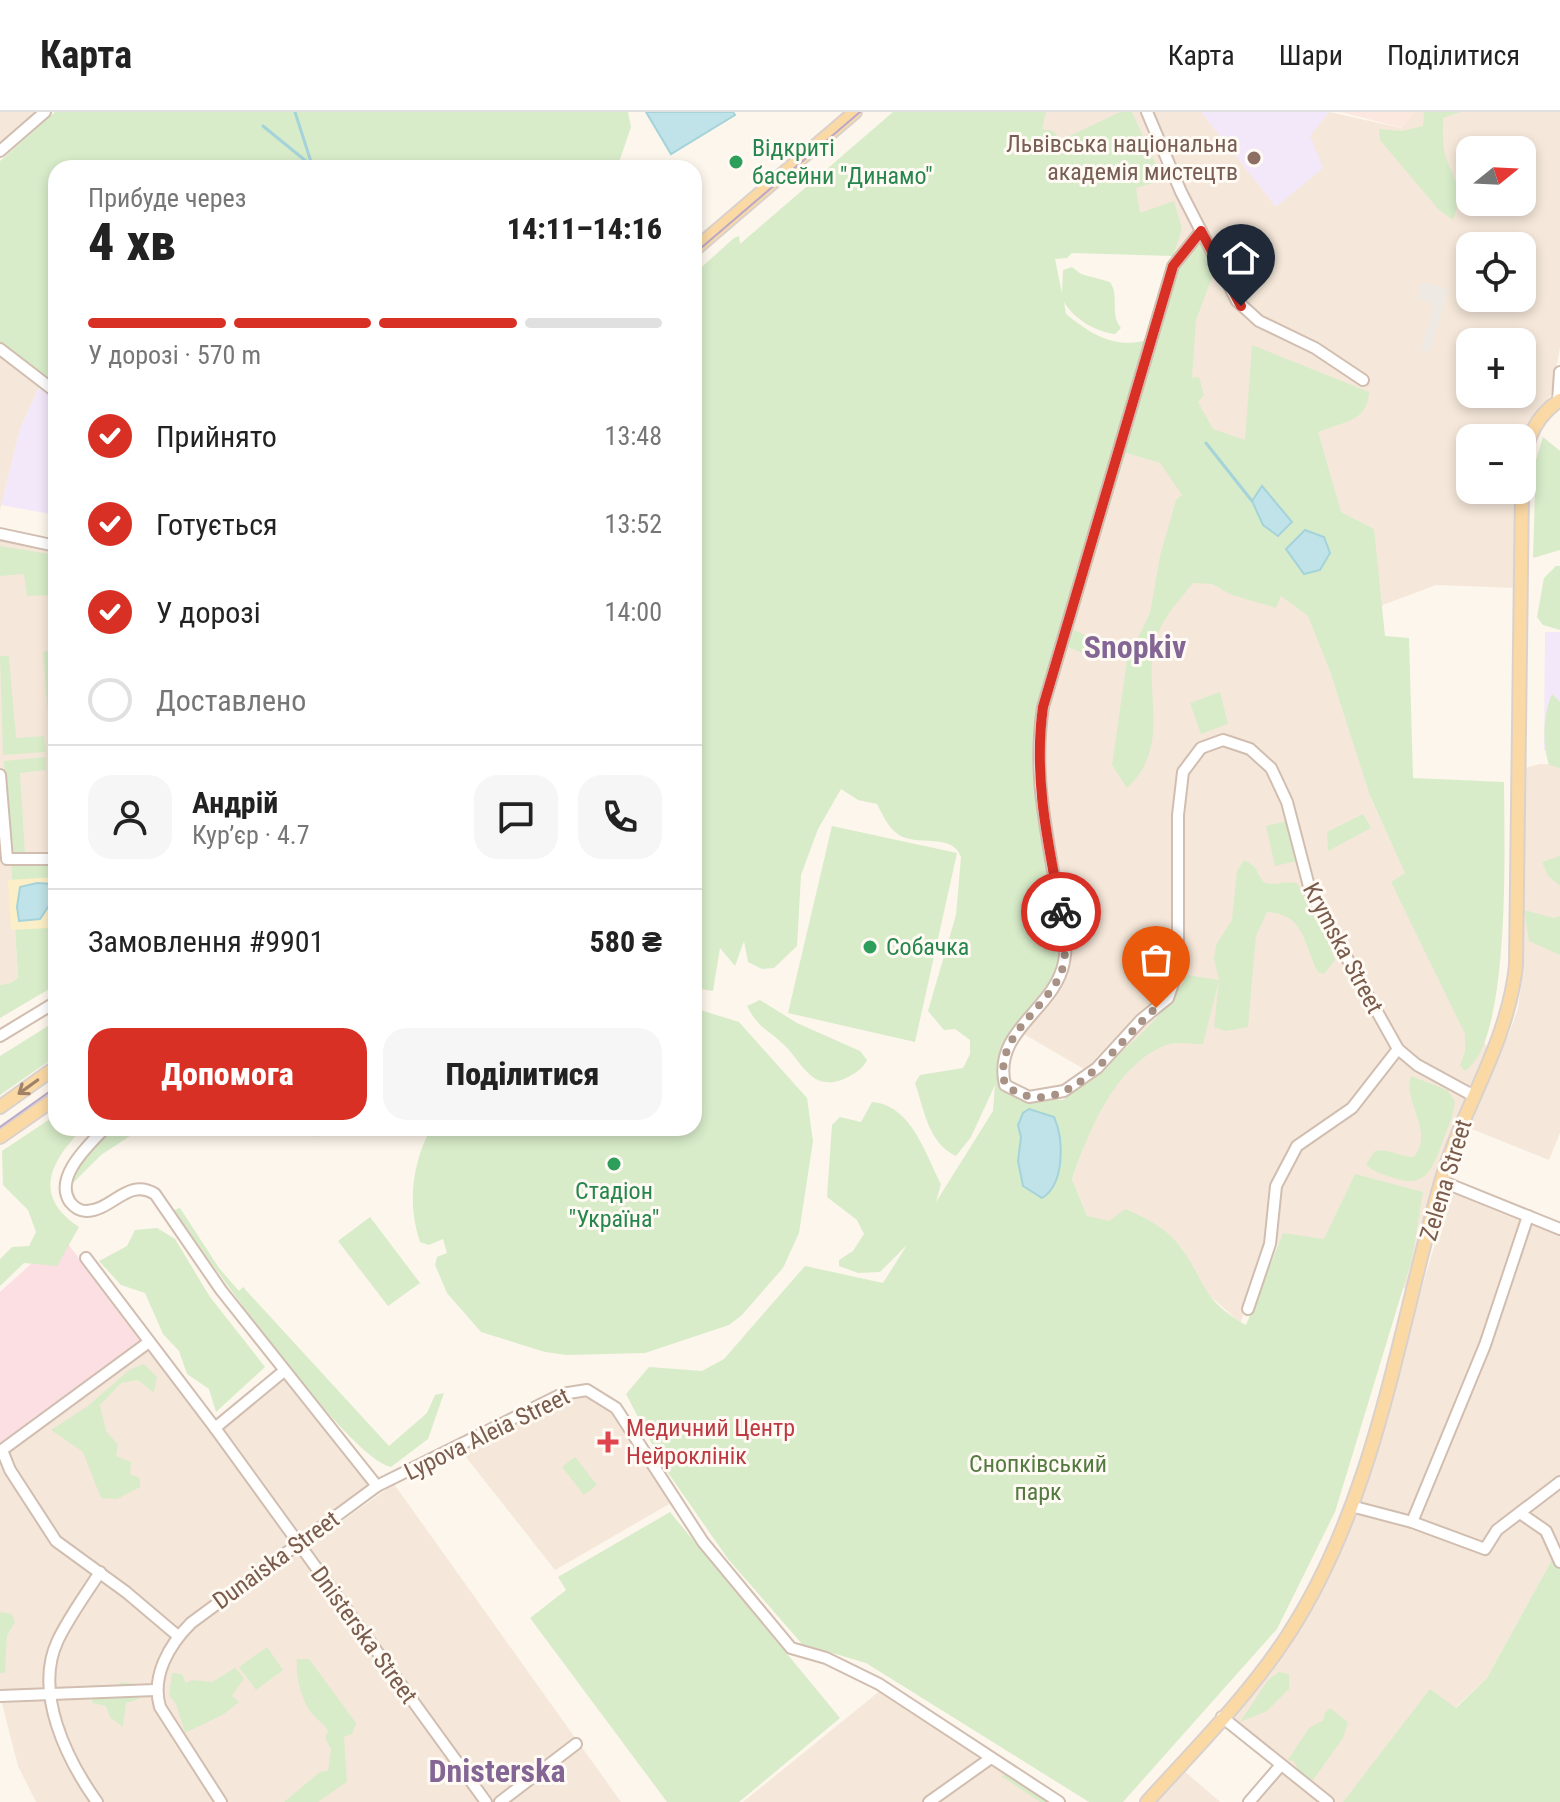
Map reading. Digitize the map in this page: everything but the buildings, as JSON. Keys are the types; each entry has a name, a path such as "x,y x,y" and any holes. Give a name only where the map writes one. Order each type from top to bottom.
{"main road":[{"path":"702,243 855,112"},
{"name":"Zelena Street","path":"1536,425 1559,400"},
{"name":"Zelena Street","path":"1147,1802 1287,1637 1321,1576 1351,1506 1407,1323 1441,1181 1506,1023 1516,965 1522,504"},
{"path":"0,1107 48,1073"},
{"path":"0,1137 48,1104"}],"street":[{"path":"0,151 45,112"},
{"path":"1147,112 1201,231 1237,301 1246,311 1287,337 1315,348 1363,380"},
{"name":"Krymska Street","path":"1201,231 1173,266 1043,707 1037,748 1039,789 1063,919 1064,962 1057,982 1016,1031 1002,1071 1005,1085 1029,1097 1049,1096 1072,1087 1097,1068 1141,1020 1168,998 1178,969 1178,815 1183,772 1201,748 1223,740 1250,749 1271,768 1287,802 1311,894 1398,1049 1417,1065 1474,1096"},
{"path":"0,349 48,386"},
{"path":"1559,400 1560,372"},
{"path":"0,534 48,544"},
{"path":"0,775 7,859 48,859"},
{"path":"0,1036 48,1007"},
{"path":"1248,1309 1270,1244 1276,1186 1297,1146 1352,1108 1398,1049"},
{"name":"Lypova Aleia Street","path":"98,1136 74,1165 66,1188 69,1200 79,1209 88,1211 132,1189 143,1188 155,1194 284,1371 377,1486 562,1394 579,1390 594,1392 616,1408 703,1542 791,1648 826,1658 879,1684 1059,1802"},
{"path":"1441,1181 1560,1229"},
{"path":"1412,1522 1485,1345 1528,1216"},
{"name":"Dnisterska Street","path":"86,1258 215,1428 486,1802"},
{"path":"149,1342 2,1450 10,1470 56,1541 100,1572 178,1636"},
{"path":"215,1428 284,1371"},
{"path":"1351,1506 1412,1522 1485,1549 1497,1530 1560,1482"},
{"name":"Dunaiska Street","path":"155,1690 163,1665 178,1636 216,1603 377,1486"},
{"path":"1520,1513 1546,1531 1560,1562"},
{"path":"97,1802 81,1780 61,1738 51,1693 56,1643 100,1572"},
{"path":"0,1696 155,1690 160,1707 221,1802"},
{"path":"1222,1717 1328,1802"},
{"path":"500,1802 576,1744"},
{"path":"929,1802 991,1758"},
{"path":"1249,1802 1281,1765"}],"shaded area":[{"path":"0,112 41,112 0,148"},
{"path":"1026,112 1201,112 1276,206 1309,136 1329,112 1401,128 1414,112 1560,112 1560,348 1551,394 1531,424 1456,424 1456,504 1516,504 1516,588 1436,585 1380,606 1143,403 1184,256 1051,251"},
{"path":"1201,112 1329,112 1310,136 1323,168 1276,207"},
{"path":"1341,112 1414,112 1402,128"},
{"path":"1421,282 1448,289 1430,352 1421,349 1434,304 1417,299"},
{"path":"0,353 40,385 20,429 0,510"},
{"path":"40,385 48,392 48,514 1,505 20,429"},
{"path":"1126,453 1160,463 1200,490 1309,617 1331,672 1371,799 1490,1054 1411,1290 1295,1260 1266,1234 1241,1322 1236,1319 1201,1288 1182,1248 1087,1216 1072,1179 1090,1129 1089,1072 1022,1033 1043,790 1039,749 1047,705"},
{"path":"0,537 48,547 48,856 11,858 18,978 0,985"},
{"path":"1545,632 1560,632 1560,751 1544,750"},
{"path":"1540,764 1560,765 1560,1133 1549,1160 1464,1126 1509,1034 1518,1008 1522,978 1525,768"},
{"path":"1451,1190 1560,1235 1560,1545 1487,1678 1458,1705 1387,1802 1244,1802 1273,1767 1225,1723 1305,1618 1391,1391"},
{"path":"62,1236 141,1341 3,1447 0,1443 0,1292"},
{"path":"148,1347 214,1433 283,1377 371,1488 294,1544 482,1802 36,1802 18,1766 0,1696 0,1458"},
{"path":"585,1396 611,1412 671,1503 555,1570 462,1452 564,1400"},
{"path":"394,1484 621,1802 490,1802 309,1553 310,1544"},
{"path":"881,1690 1052,1802 743,1802"},
{"path":"1183,1770 1220,1802 1155,1802"}],"green space":[{"path":"55,112 628,112 631,127 620,160 48,160 48,378 0,342 0,161"},
{"name":"Снопківський парк","path":"893,112 1046,112 1042,129 1053,131 1061,140 1120,112 1132,112 1163,180 1136,188 1140,213 1174,201 1182,229 1173,256 1072,253 1067,258 1055,259 1062,293 1063,270 1072,267 1081,274 1110,282 1117,322 1121,328 1115,334 1093,327 1074,314 1064,302 1066,314 1097,335 1119,342 1130,343 1155,337 1173,272 1196,241 1204,245 1214,272 1196,320 1192,378 1199,377 1204,395 1198,402 1213,429 1245,440 1252,345 1369,392 1368,402 1359,415 1318,432 1341,512 1374,529 1385,636 1409,638 1413,778 1504,782 1504,890 1498,981 1491,1021 1480,1052 1465,1071 1460,1065 1465,1052 1465,1034 1391,882 1405,873 1370,796 1330,671 1308,616 1281,596 1276,608 1232,595 1212,584 1193,583 1163,623 1154,649 1153,731 1150,751 1142,770 1127,788 1112,765 1127,660 1150,613 1160,556 1176,500 1182,495 1160,463 1126,453 1047,705 1039,749 1067,953 1064,978 1056,993 1015,1044 1010,1059 1010,1076 1017,1097 1063,1100 1148,1027 1177,993 1187,975 1219,980 1203,1044 1166,1045 1132,1068 1106,1102 1072,1179 1087,1216 1109,1221 1125,1209 1164,1230 1182,1249 1213,1299 1246,1325 1283,1233 1324,1239 1355,1174 1423,1192 1412,1259 1335,1512 1277,1629 1123,1802 1089,1802 866,1663 802,1644 728,1559 664,1467 626,1394 649,1367 702,1371 724,1359 805,1266 883,1283 907,1245 880,1272 858,1273 839,1266 839,1260 853,1251 864,1234 857,1220 827,1197 832,1125 840,1117 861,1122 872,1102 886,1105 897,1112 915,1132 941,1184 936,1202 993,1111 995,1085 971,1137 956,1156 939,1143 925,1114 915,1083 920,1075 963,1068 970,1054 970,1040 955,1029 944,1030 928,1011 956,915 961,857 957,849 942,842 899,835 877,804 858,800 841,789 818,829 801,875 797,946 774,968 762,969 748,962 744,941 735,966 720,948 713,991 702,989 702,267 734,238 739,236 740,244"},
{"path":"1424,112 1460,112 1443,118 1445,153 1456,181 1453,220 1439,210 1380,140 1379,129 1402,131 1423,126"},
{"path":"1543,437 1560,451 1560,550 1533,558 1536,504 1536,460"},
{"path":"0,546 48,554 48,595 27,596 24,574 0,576"},
{"path":"1560,566 1560,630 1543,625 1537,617 1544,578"},
{"path":"1074,630 1094,639 1087,655 1068,647"},
{"path":"48,651 48,714 43,652"},
{"path":"0,656 9,656 16,738 44,736 46,752 3,755"},
{"path":"1220,692 1228,724 1201,734 1190,703"},
{"path":"1552,694 1560,702 1560,768 1549,765 1545,748 1545,720"},
{"path":"46,757 46,770 20,773 25,855 16,855 7,845 4,761"},
{"path":"1363,814 1371,828 1328,851 1327,832"},
{"path":"1288,821 1297,861 1275,866 1266,826"},
{"name":"Собачка","path":"832,826 957,853 915,1042 788,1013"},
{"path":"1560,856 1560,886 1548,876 1542,862"},
{"path":"1244,860 1254,866 1263,882 1297,883 1316,911 1335,960 1324,974 1318,972 1296,925 1289,918 1267,912 1256,936 1248,1027 1226,1031 1214,1027 1219,980 1214,959 1216,945 1232,920 1237,871"},
{"path":"11,863 48,864 48,990 0,1018 0,985 18,978"},
{"path":"1524,910 1554,918 1560,916 1560,955 1529,941"},
{"path":"760,1000 797,1023 860,1051 867,1060 844,1079 823,1082 815,1078 755,1019 747,1006"},
{"name":"Стадіон \"Україна\"","path":"702,1010 739,1022 807,1098 813,1141 799,1233 783,1268 742,1315 729,1325 645,1353 567,1355 545,1352 481,1332 447,1293 435,1265 437,1257 447,1253 443,1239 429,1245 420,1242 416,1228 414,1184 428,1136 702,1136"},
{"path":"48,1026 48,1062 0,1095 0,1056"},
{"path":"1411,1076 1447,1090 1455,1101 1431,1168 1421,1178 1405,1181 1379,1173 1366,1164 1375,1151 1414,1157 1420,1147 1420,1126 1409,1086"},
{"path":"48,1120 48,1136 76,1136 55,1166 51,1191 64,1215 79,1227 57,1266 24,1263 0,1286 0,1259 12,1247 29,1246 36,1232 28,1210 3,1185 2,1151"},
{"path":"101,1136 130,1136 101,1155 68,1188 74,1168"},
{"path":"180,1208 219,1268 239,1291 243,1287 389,1446 427,1413 435,1395 444,1393 428,1439 391,1467 371,1456 343,1430 278,1352 215,1268 174,1210"},
{"path":"370,1217 420,1283 388,1306 338,1241"},
{"path":"157,1228 175,1239 210,1297 265,1367 216,1412 209,1389 187,1374 179,1351 163,1334 145,1293 121,1285 99,1261 127,1246 135,1230"},
{"path":"144,1364 157,1377 154,1393 138,1380 121,1383 100,1405 106,1431 118,1445 116,1456 131,1462 130,1474 140,1478 140,1487 117,1499 101,1498 83,1452 51,1430 88,1406 129,1370"},
{"path":"575,1457 597,1485 584,1495 562,1467"},
{"path":"670,1512 840,1718 739,1802 667,1802 530,1618 566,1590 558,1577"},
{"path":"1560,1545 1560,1802 1343,1802 1430,1689 1456,1708 1487,1678"},
{"path":"0,1612 12,1614 15,1622 7,1636 5,1673 0,1673"},
{"path":"267,1647 283,1670 256,1690 239,1667"},
{"path":"297,1659 309,1659 356,1723 352,1734 344,1737 347,1782 318,1802 284,1802 320,1772 328,1771 331,1749 325,1738 328,1731 310,1711 303,1697 298,1681"},
{"path":"235,1668 244,1678 232,1696 239,1702 224,1714 185,1733 176,1704 169,1695 172,1673 182,1674 186,1683 192,1680 212,1682"},
{"path":"1279,1672 1289,1674 1289,1689 1267,1711 1240,1722 1268,1680"},
{"path":"122,1682 135,1684 139,1699 126,1703 123,1727 110,1717 106,1706 92,1703 95,1684 111,1689"},
{"path":"1330,1708 1348,1722 1343,1738 1313,1780 1301,1775 1294,1761 1288,1760 1309,1728 1324,1720 1324,1714"},
{"path":"1009,1774 1052,1802 1040,1802 1001,1776"}],"sand":[{"path":"48,878 48,928 11,930 8,880","holes":["46,883 17,907 20,888"]}],"water":[{"path":"646,112 733,112 735,115 671,154"},
{"path":"1262,486 1292,522 1278,536 1263,525 1252,501"},
{"path":"1305,530 1324,537 1330,553 1320,570 1304,574 1286,549"},
{"path":"48,884 48,907 40,919 19,921 17,907 20,887"},
{"path":"1029,1109 1054,1117 1060,1137 1059,1172 1050,1191 1042,1198 1023,1186 1018,1161 1021,1137 1018,1125 1023,1113"}],"waterway":[{"path":"295,112 310,160"},
{"path":"263,126 305,160"},
{"path":"1206,443 1252,501"}],"tram line":[{"path":"702,247 860,112"},
{"path":"0,1127 48,1093"}],"way so far":[{"path":"1061,912 1064,962 1057,982 1016,1031 1005,1055 1002,1071 1005,1085 1029,1097 1064,1091 1097,1068 1156,1008"}],"place":[{"name":"Львівська національна академія мистецтв","path":"1254,158"},
{"name":"Відкриті басейни \"Динамо\"","path":"736,162"},
{"name":"Собачка","path":"870,947"},
{"name":"Стадіон \"Україна\"","path":"614,1164"},
{"name":"Медичний Центр Нейроклінік","path":"608,1442"}],"district":[{"name":"Snopkiv","path":"1135,647"},
{"name":"Dnisterska","path":"497,1771"}],"route":[{"path":"1061,912 1039,789 1037,748 1043,707 1173,266 1183,249 1201,231 1241,306"}]}
